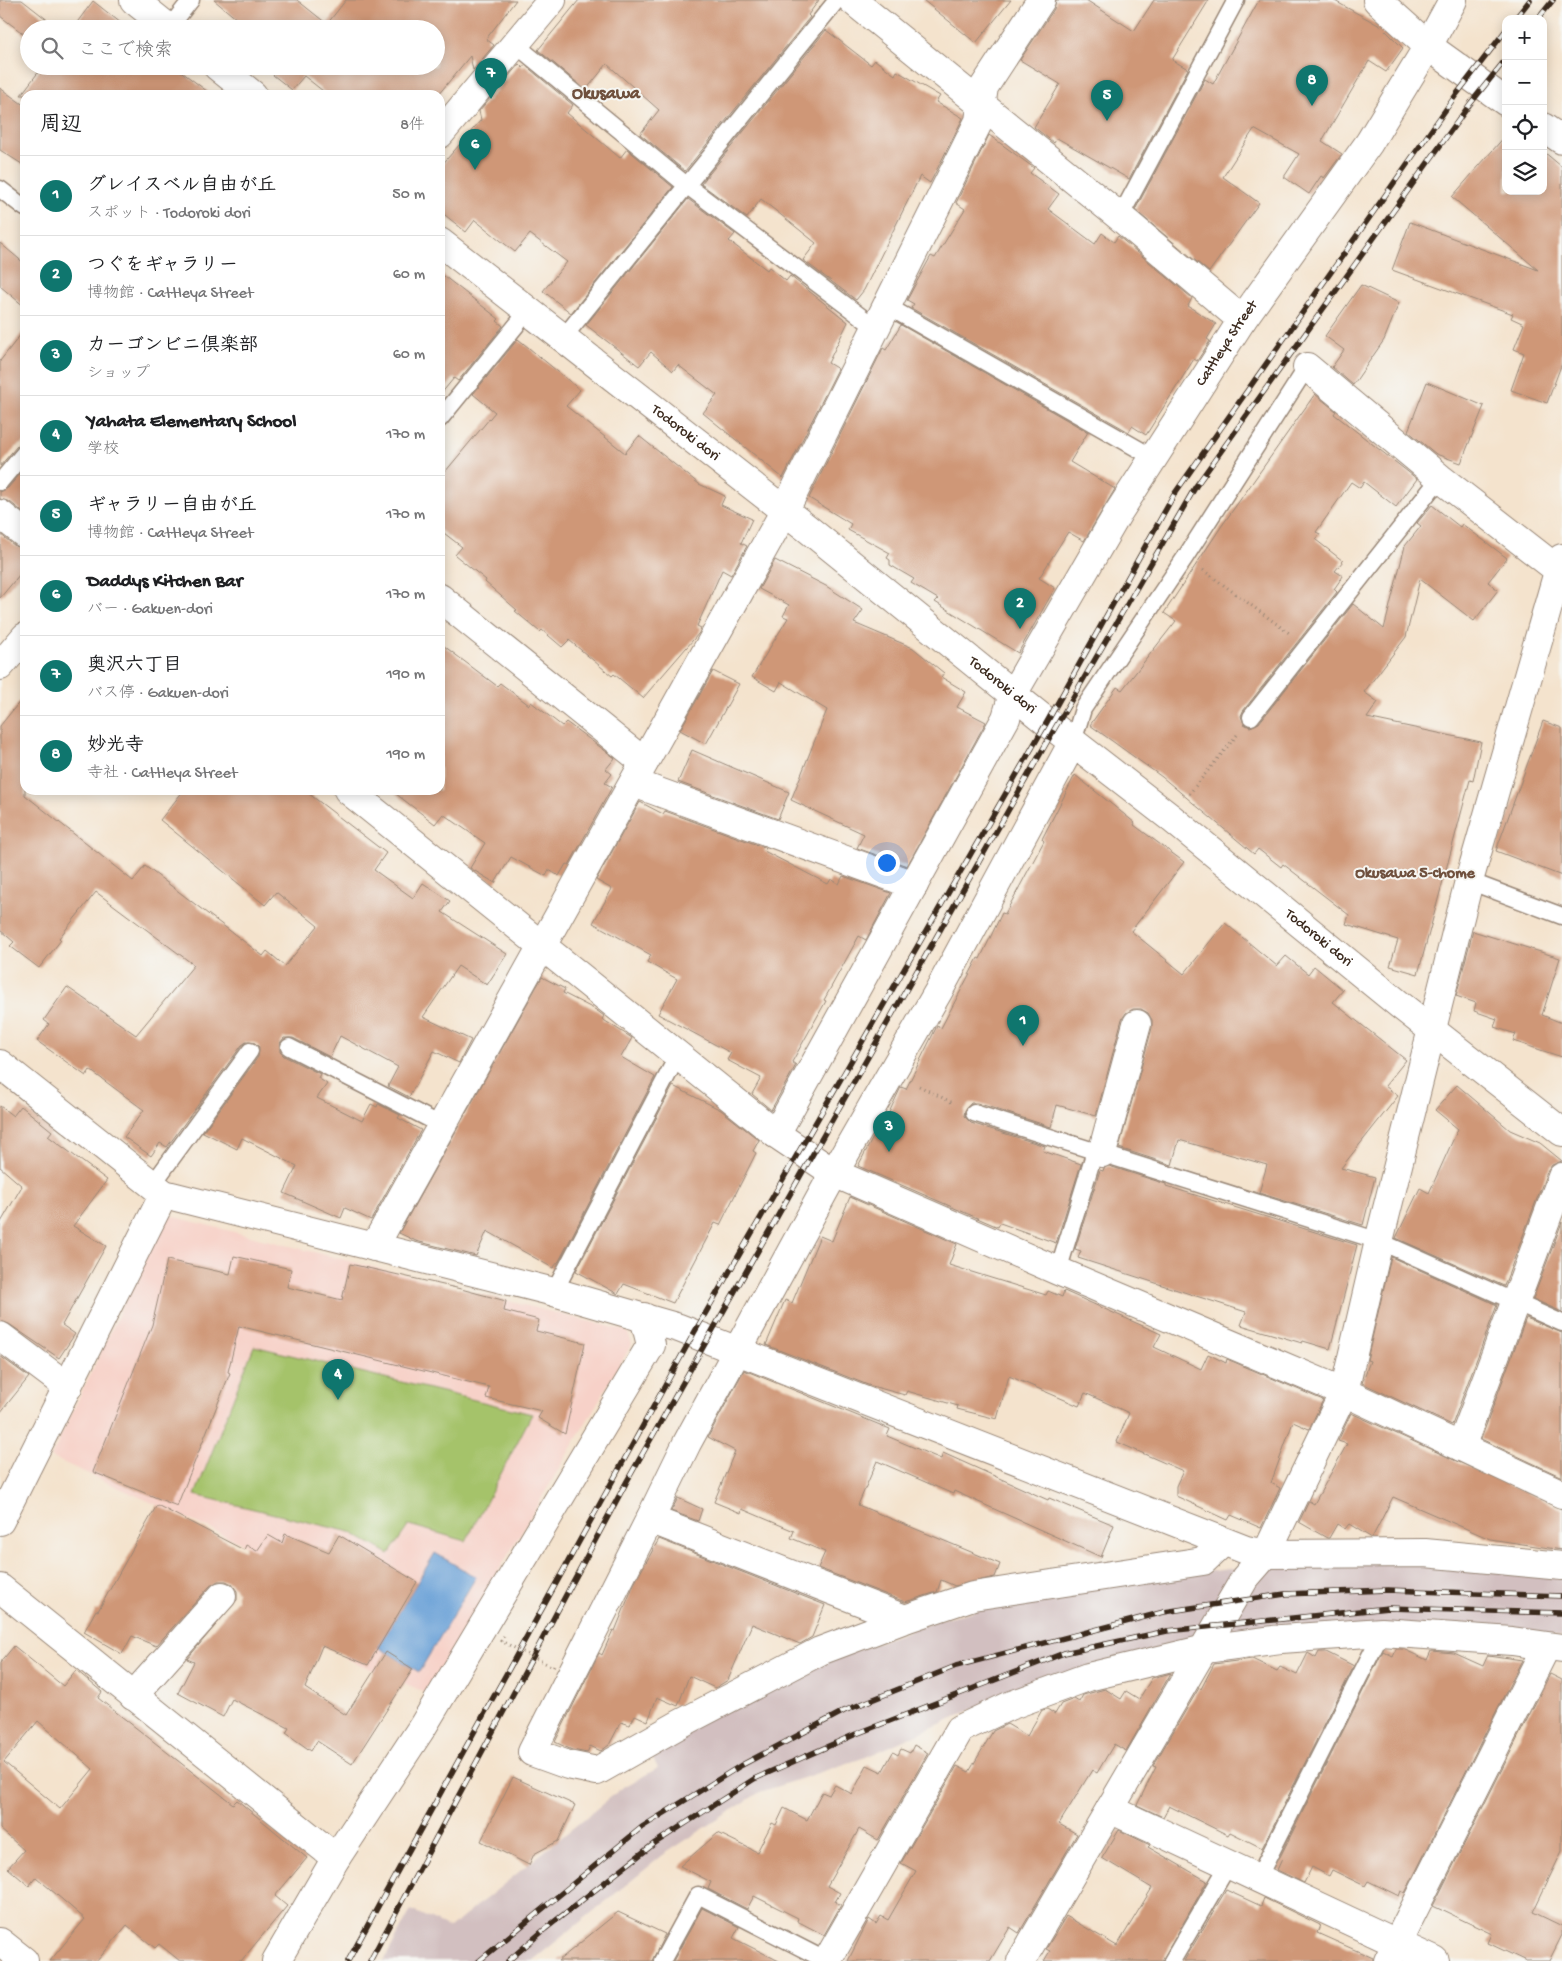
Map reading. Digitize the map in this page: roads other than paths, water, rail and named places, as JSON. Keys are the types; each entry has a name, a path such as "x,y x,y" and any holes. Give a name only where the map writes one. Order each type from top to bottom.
{"street":[{"path":"134,0 159,20"},
{"path":"445,128 552,0"},
{"path":"852,0 1120,217 1242,320"},
{"path":"374,1247 784,512 979,121 983,106 984,87 1041,0"},
{"path":"1377,0 1428,46 1502,99"},
{"name":"Cattleya Street","path":"776,1134 1006,718 1013,694 1118,513 1242,320 1369,143 1454,0"},
{"path":"228,75 247,90"},
{"path":"1547,131 1562,140"},
{"name":"Todoroki dori","path":"445,246 1171,818 1562,1132"},
{"path":"1022,1961 1245,1578 1266,1554 1344,1392 1379,1241 1470,881 1561,567 1440,478 1307,367"},
{"path":"0,514 20,530"},
{"path":"445,602 639,772 914,885"},
{"path":"0,666 20,643"},
{"path":"1073,742 893,1073 834,1173 687,1443 532,1752 568,1765 597,1771 680,1724 820,1651 905,1619 973,1596 1203,1561 1223,1542"},
{"path":"354,795 776,1134 834,1173 1058,1271 1344,1392 1562,1494"},
{"path":"1099,1152 1137,1024"},
{"path":"0,1064 158,1189 644,1317 737,1350 1223,1542 1266,1554 1425,1553 1562,1566"},
{"path":"1461,1447 1562,1177"},
{"path":"0,1521 68,1386 158,1189"},
{"path":"276,1961 336,1858 423,1726 651,1345 644,1317"},
{"path":"0,1336 68,1386"},
{"path":"650,1520 905,1619"},
{"path":"0,1588 336,1858"},
{"path":"133,1696 222,1596"},
{"path":"827,1961 960,1729 1009,1706 1088,1677 1204,1649 1281,1639 1382,1632 1512,1641 1554,1648 1392,1952"},
{"path":"1110,1809 1258,1878 1392,1952 1435,1961"},
{"path":"0,1942 24,1961"}],"lane":[{"path":"175,20 191,0"},
{"path":"563,338 685,184 837,0"},
{"path":"1120,217 1236,0"},
{"path":"515,44 685,184 881,317 1154,458"},
{"path":"0,189 20,204"},
{"path":"445,413 528,310"},
{"path":"1073,742 1083,709 1186,556 1307,367"},
{"path":"0,482 20,458"},
{"path":"1251,717 1305,646 1440,478"},
{"path":"1470,881 1562,916"},
{"path":"289,1046 441,1125"},
{"path":"158,1189 250,1051"},
{"path":"554,1292 678,1055"},
{"path":"974,1113 1379,1241 1562,1323"},
{"path":"1058,1271 1099,1152"},
{"path":"1258,1878 1382,1632"},
{"path":"1172,1961 1229,1864"},
{"path":"662,1961 698,1894 827,1961"}],"water":[{"path":"435,1553 476,1577 419,1672 378,1647"}],"railway":[{"path":"1518,15 1530,0"},
{"path":"1541,15 1553,0"},
{"path":"348,1961 694,1333 1047,722 1175,493 1456,95 1502,35"},
{"path":"370,1961 627,1481 1055,728 1196,486 1470,104 1505,60"},
{"path":"479,1961 642,1827 740,1766 844,1711 956,1666 1164,1612 1285,1594 1387,1590 1562,1596"},
{"path":"508,1961 545,1929 655,1843 754,1779 856,1734 1064,1653 1167,1631 1388,1608 1562,1613"}],"place":[{"name":"奥沢六丁目","path":"491,99"},
{"name":"妙光寺","path":"1312,106"},
{"name":"ギャラリー自由が丘","path":"1107,121"},
{"name":"Daddys Kitchen Bar","path":"475,170"},
{"name":"つぐをギャラリー","path":"1020,629"},
{"name":"グレイスベル自由が丘","path":"1023,1046"},
{"name":"カーゴンビニ倶楽部","path":"889,1152"},
{"name":"Yahata Elementary School","path":"338,1400"}],"district":[{"name":"Okusawa","path":"606,94"},
{"name":"Okusawa 5-chome","path":"1415,874"}]}
